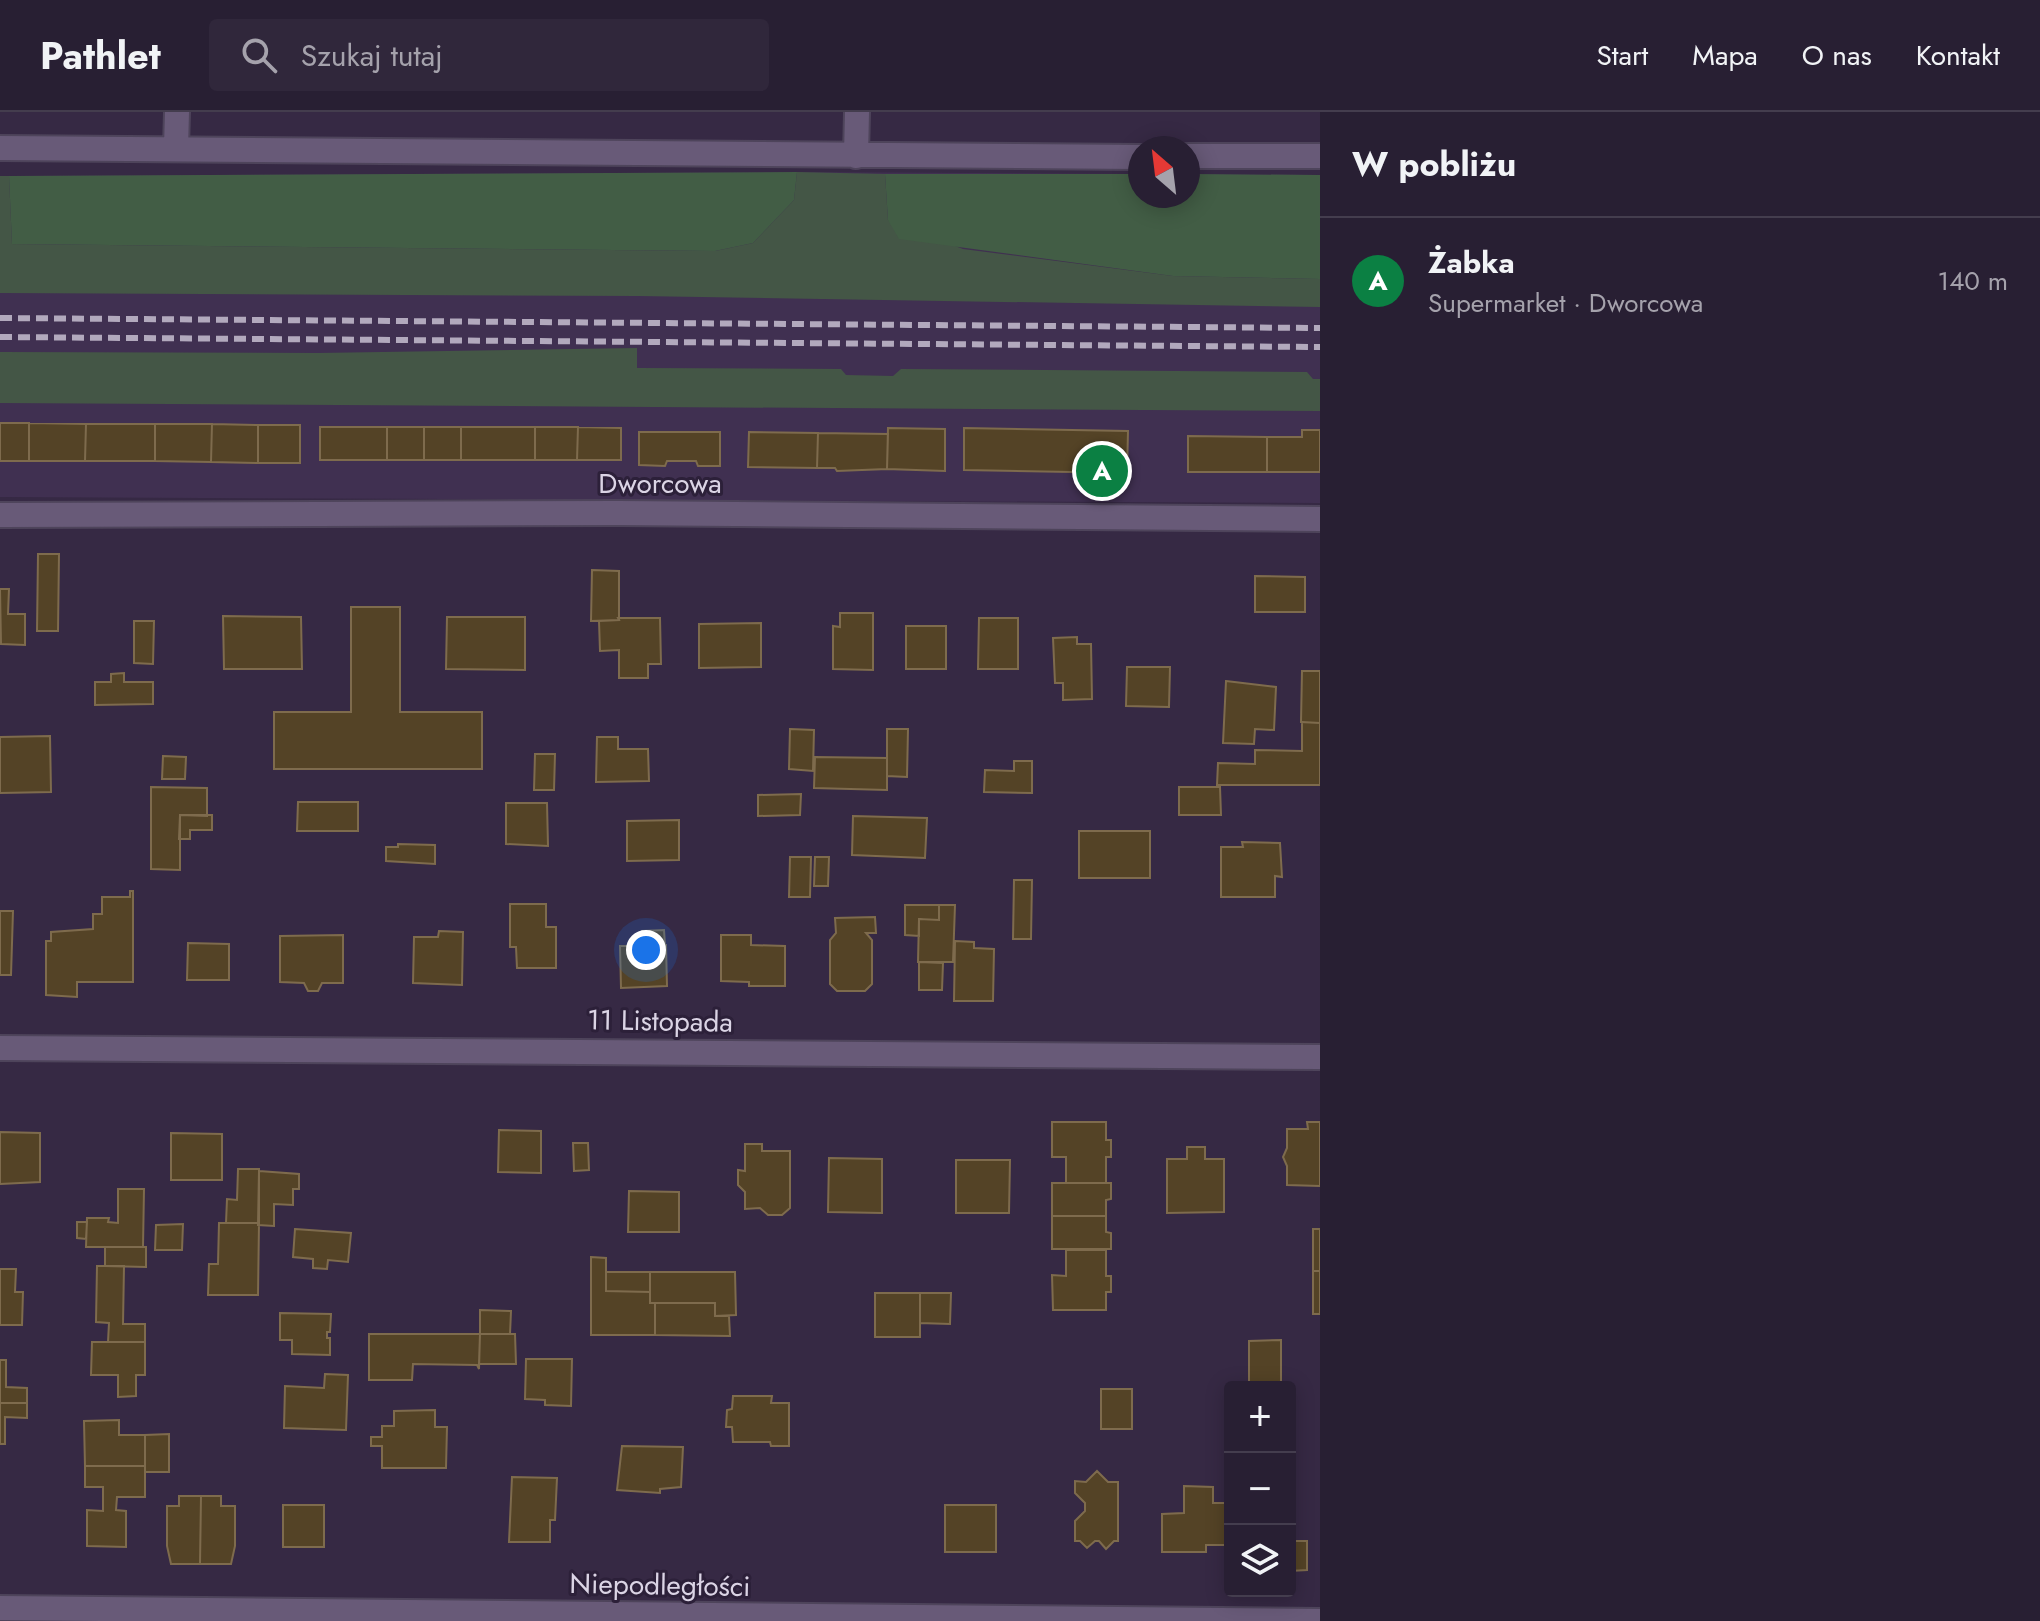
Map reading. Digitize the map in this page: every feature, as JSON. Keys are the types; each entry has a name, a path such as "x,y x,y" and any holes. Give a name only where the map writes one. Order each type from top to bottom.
{"street":[{"path":"176,148 177,112"},
{"path":"856,156 857,112"},
{"path":"0,148 1128,157"},
{"path":"1200,156 1320,156"},
{"name":"Dworcowa","path":"0,515 619,513 1320,519"},
{"name":"11 Listopada","path":"0,1048 1320,1057"},
{"name":"Niepodległości","path":"0,1608 255,1615 1320,1621"}],"shaded area":[{"path":"797,172 1128,174 1128,208 1200,208 1200,174 1320,175 1320,503 0,497 0,176"}],"green space":[{"path":"797,172 885,174 888,220 963,249 1173,276 1320,279 1320,307 638,296 0,293 0,176 9,176 12,244 715,251 753,243 794,200"},
{"path":"797,172 794,200 753,243 715,251 12,244 9,176"},
{"path":"885,174 1128,174 1128,208 1200,208 1200,174 1320,175 1320,279 1173,276 899,239 888,220"},
{"path":"637,348 637,368 841,369 846,375 893,376 901,369 1307,372 1313,379 1320,379 1320,411 0,403 0,352 318,353"}],"building":[{"path":"0,423 29,423 29,461 0,461"},
{"path":"29,423 86,424 85,461 29,461"},
{"path":"86,424 155,424 155,461 85,461"},
{"path":"155,424 212,424 211,462 155,461"},
{"path":"212,424 258,425 258,463 211,462"},
{"path":"258,425 300,425 300,463 258,463"},
{"path":"320,427 387,427 387,460 320,460"},
{"path":"387,427 424,427 424,460 387,460"},
{"path":"424,427 461,427 461,460 424,460"},
{"path":"461,427 535,427 535,460 461,460"},
{"path":"535,427 578,427 577,460 535,460"},
{"path":"578,427 621,428 621,460 577,460"},
{"path":"888,428 945,429 945,471 887,469"},
{"path":"964,428 1128,431 1127,473 964,470"},
{"path":"1302,430 1320,430 1320,472 1267,472 1267,437 1302,437"},
{"path":"639,432 720,432 720,466 698,466 696,461 667,461 665,466 639,465"},
{"path":"749,432 818,433 817,468 748,467"},
{"path":"818,433 888,434 887,469 837,471 835,468 817,468"},
{"path":"1188,436 1267,437 1267,472 1188,472"},
{"path":"38,554 59,554 58,631 37,631"},
{"path":"592,570 619,571 619,620 591,621"},
{"path":"1255,576 1305,577 1305,612 1255,612"},
{"path":"0,589 9,589 8,614 25,614 25,645 1,644"},
{"path":"351,607 400,607 400,712 482,712 482,769 274,769 274,712 351,712"},
{"path":"840,613 873,613 873,670 833,669 833,626 840,627"},
{"path":"223,616 301,617 302,669 224,669"},
{"path":"447,617 525,617 525,670 446,669"},
{"path":"660,618 661,664 648,664 648,678 619,678 619,650 600,651 599,621"},
{"path":"979,618 1018,618 1018,669 978,669"},
{"path":"134,621 154,621 153,664 134,663"},
{"path":"761,623 761,667 699,668 699,624"},
{"path":"906,626 946,626 946,669 906,669"},
{"path":"1077,637 1077,644 1091,644 1092,699 1063,700 1063,683 1055,683 1053,638"},
{"path":"1127,667 1170,667 1169,707 1126,706"},
{"path":"1302,671 1320,671 1320,723 1301,722"},
{"path":"124,673 124,682 153,682 153,704 95,705 95,682 111,682 111,674"},
{"path":"1226,681 1276,687 1274,730 1255,729 1254,744 1223,743"},
{"path":"1302,722 1320,723 1320,785 1217,785 1218,763 1255,764 1255,750 1302,751"},
{"path":"790,729 814,730 813,771 789,769"},
{"path":"887,729 908,729 907,777 887,776"},
{"path":"50,736 51,792 0,793 0,737"},
{"path":"597,737 618,737 618,749 648,749 649,781 596,782"},
{"path":"535,754 555,754 554,790 534,790"},
{"path":"163,756 186,757 185,779 162,779"},
{"path":"815,757 887,758 887,790 814,788"},
{"path":"1014,761 1032,761 1032,793 984,792 985,770 1014,771"},
{"path":"151,787 207,788 207,816 180,815 180,870 151,869"},
{"path":"1179,787 1220,787 1221,815 1179,815"},
{"path":"801,794 800,815 758,816 758,795"},
{"path":"298,802 358,802 358,831 297,831"},
{"path":"506,803 547,803 548,846 506,844"},
{"path":"180,815 212,815 212,830 190,830 190,839 179,839"},
{"path":"853,816 927,818 925,858 852,855"},
{"path":"679,820 679,860 627,861 627,821"},
{"path":"1079,831 1150,831 1150,878 1079,878"},
{"path":"1242,842 1280,843 1282,877 1275,876 1275,897 1221,897 1221,847 1243,847"},
{"path":"398,844 435,845 435,864 386,861 386,847 398,847"},
{"path":"790,857 811,857 810,897 789,897"},
{"path":"815,857 829,857 828,886 814,886"},
{"path":"1014,880 1032,880 1031,939 1013,939"},
{"path":"130,891 133,891 133,982 77,982 77,997 46,995 46,941 51,941 51,932 93,929 93,914 102,914 102,897 130,897"},
{"path":"510,904 546,904 546,927 556,927 556,968 517,968 516,947 510,947"},
{"path":"905,905 939,905 939,920 919,919 919,936 905,935"},
{"path":"939,905 955,905 953,962 918,962 919,919 939,920"},
{"path":"0,911 13,911 11,975 0,975"},
{"path":"875,917 876,933 866,933 872,940 872,984 865,991 837,991 830,984 830,940 836,933 835,918"},
{"path":"664,930 665,945 643,946 642,931"},
{"path":"439,931 463,932 462,985 413,983 414,937 438,937"},
{"path":"343,935 343,983 322,983 318,991 308,991 304,983 280,982 280,936"},
{"path":"721,935 751,935 751,945 785,946 785,986 749,986 749,982 721,981"},
{"path":"955,941 974,942 974,948 994,949 993,1001 954,1001"},
{"path":"188,943 229,944 229,980 187,980"},
{"path":"666,945 667,986 621,988 620,946"},
{"path":"919,962 943,963 942,990 919,990"},
{"path":"1052,1122 1106,1122 1106,1140 1111,1140 1111,1157 1106,1157 1106,1183 1066,1183 1066,1157 1052,1157"},
{"path":"1307,1122 1320,1122 1320,1186 1287,1185 1287,1166 1283,1157 1287,1148 1287,1129 1308,1129"},
{"path":"499,1130 541,1131 541,1173 498,1172"},
{"path":"0,1132 40,1133 40,1182 0,1184"},
{"path":"171,1133 222,1134 222,1180 171,1180"},
{"path":"573,1143 588,1143 589,1170 574,1171"},
{"path":"745,1144 762,1144 762,1151 790,1151 790,1208 782,1215 768,1215 760,1208 745,1209 745,1192 738,1185 738,1170 745,1171"},
{"path":"1187,1147 1205,1147 1205,1159 1224,1159 1224,1212 1167,1213 1167,1159 1187,1159"},
{"path":"829,1158 882,1159 882,1213 828,1212"},
{"path":"956,1160 1010,1160 1009,1213 956,1213"},
{"path":"238,1169 259,1169 259,1223 226,1223 227,1199 237,1200"},
{"path":"259,1171 299,1174 299,1189 293,1189 293,1205 274,1204 274,1226 258,1225"},
{"path":"1052,1183 1111,1183 1106,1216 1052,1216"},
{"path":"118,1189 144,1189 143,1247 86,1247 87,1218 109,1218 108,1222 118,1223"},
{"path":"629,1191 679,1192 679,1232 628,1232"},
{"path":"1052,1216 1106,1216 1111,1249 1052,1249"},
{"path":"77,1222 87,1222 86,1239 77,1238"},
{"path":"219,1223 259,1223 258,1295 208,1295 209,1264 218,1264"},
{"path":"183,1224 182,1250 155,1250 156,1225"},
{"path":"295,1229 351,1233 348,1262 328,1260 327,1269 313,1268 313,1259 293,1257"},
{"path":"1313,1229 1320,1229 1320,1271 1313,1271"},
{"path":"105,1247 146,1247 146,1267 105,1266"},
{"path":"1066,1250 1106,1250 1106,1276 1111,1276 1111,1292 1106,1292 1106,1310 1053,1310 1052,1275 1066,1276"},
{"path":"591,1257 606,1258 606,1291 650,1292 650,1303 655,1303 655,1335 591,1335"},
{"path":"97,1266 124,1266 123,1324 145,1324 145,1342 108,1342 109,1323 96,1322"},
{"path":"0,1269 16,1269 15,1292 23,1292 22,1325 0,1325"},
{"path":"1313,1271 1320,1271 1320,1314 1313,1314"},
{"path":"606,1272 650,1272 650,1292 606,1291"},
{"path":"650,1272 735,1272 736,1315 715,1316 715,1303 650,1303"},
{"path":"875,1293 920,1293 920,1337 875,1337"},
{"path":"920,1293 951,1293 950,1324 920,1323"},
{"path":"655,1303 715,1303 715,1316 729,1316 730,1336 655,1335"},
{"path":"480,1310 511,1311 510,1334 480,1334"},
{"path":"280,1313 331,1314 330,1332 327,1332 330,1355 292,1354 292,1340 280,1340"},
{"path":"369,1334 480,1334 479,1369 477,1365 413,1364 412,1380 369,1380"},
{"path":"480,1334 515,1334 516,1364 479,1364"},
{"path":"1281,1340 1281,1381 1249,1381 1249,1341"},
{"path":"92,1342 145,1342 145,1375 136,1375 136,1396 118,1397 118,1375 91,1375"},
{"path":"526,1359 572,1359 571,1406 545,1405 545,1400 525,1399"},
{"path":"0,1360 6,1360 6,1387 27,1388 27,1403 0,1403"},
{"path":"325,1374 348,1375 346,1430 284,1428 285,1386 324,1388"},
{"path":"1101,1389 1132,1389 1132,1429 1101,1429"},
{"path":"733,1396 772,1396 771,1403 789,1403 789,1446 771,1446 770,1442 733,1442 732,1427 726,1427 727,1410 732,1409"},
{"path":"0,1403 27,1403 27,1418 5,1417 5,1444 0,1444"},
{"path":"435,1410 435,1427 447,1427 446,1468 382,1468 382,1446 371,1446 371,1437 382,1437 382,1426 394,1426 394,1411"},
{"path":"119,1420 119,1435 145,1435 145,1466 85,1466 84,1421"},
{"path":"169,1434 169,1472 145,1472 145,1435"},
{"path":"622,1446 683,1447 681,1487 660,1489 660,1493 617,1490"},
{"path":"85,1466 145,1466 145,1497 117,1497 116,1510 126,1511 126,1547 87,1546 87,1510 103,1511 103,1487 85,1487"},
{"path":"1097,1471 1108,1482 1118,1482 1118,1541 1106,1549 1099,1541 1087,1548 1080,1541 1075,1541 1075,1521 1085,1511 1085,1503 1075,1493 1075,1481 1086,1482"},
{"path":"512,1477 557,1478 555,1520 550,1520 550,1542 509,1542"},
{"path":"1184,1486 1213,1487 1213,1503 1224,1503 1224,1545 1206,1545 1206,1552 1162,1552 1162,1514 1184,1513"},
{"path":"179,1496 201,1496 200,1564 171,1564 167,1546 167,1506 179,1506"},
{"path":"201,1496 221,1496 221,1506 235,1506 235,1546 231,1564 200,1564"},
{"path":"283,1505 324,1505 324,1547 283,1547"},
{"path":"945,1505 996,1505 996,1552 945,1552"},
{"path":"1296,1541 1307,1541 1307,1570 1296,1571"}],"railway":[{"path":"0,318 1320,328"},
{"path":"0,337 1320,347"}],"place":[{"name":"Żabka","path":"1102,471"}]}
